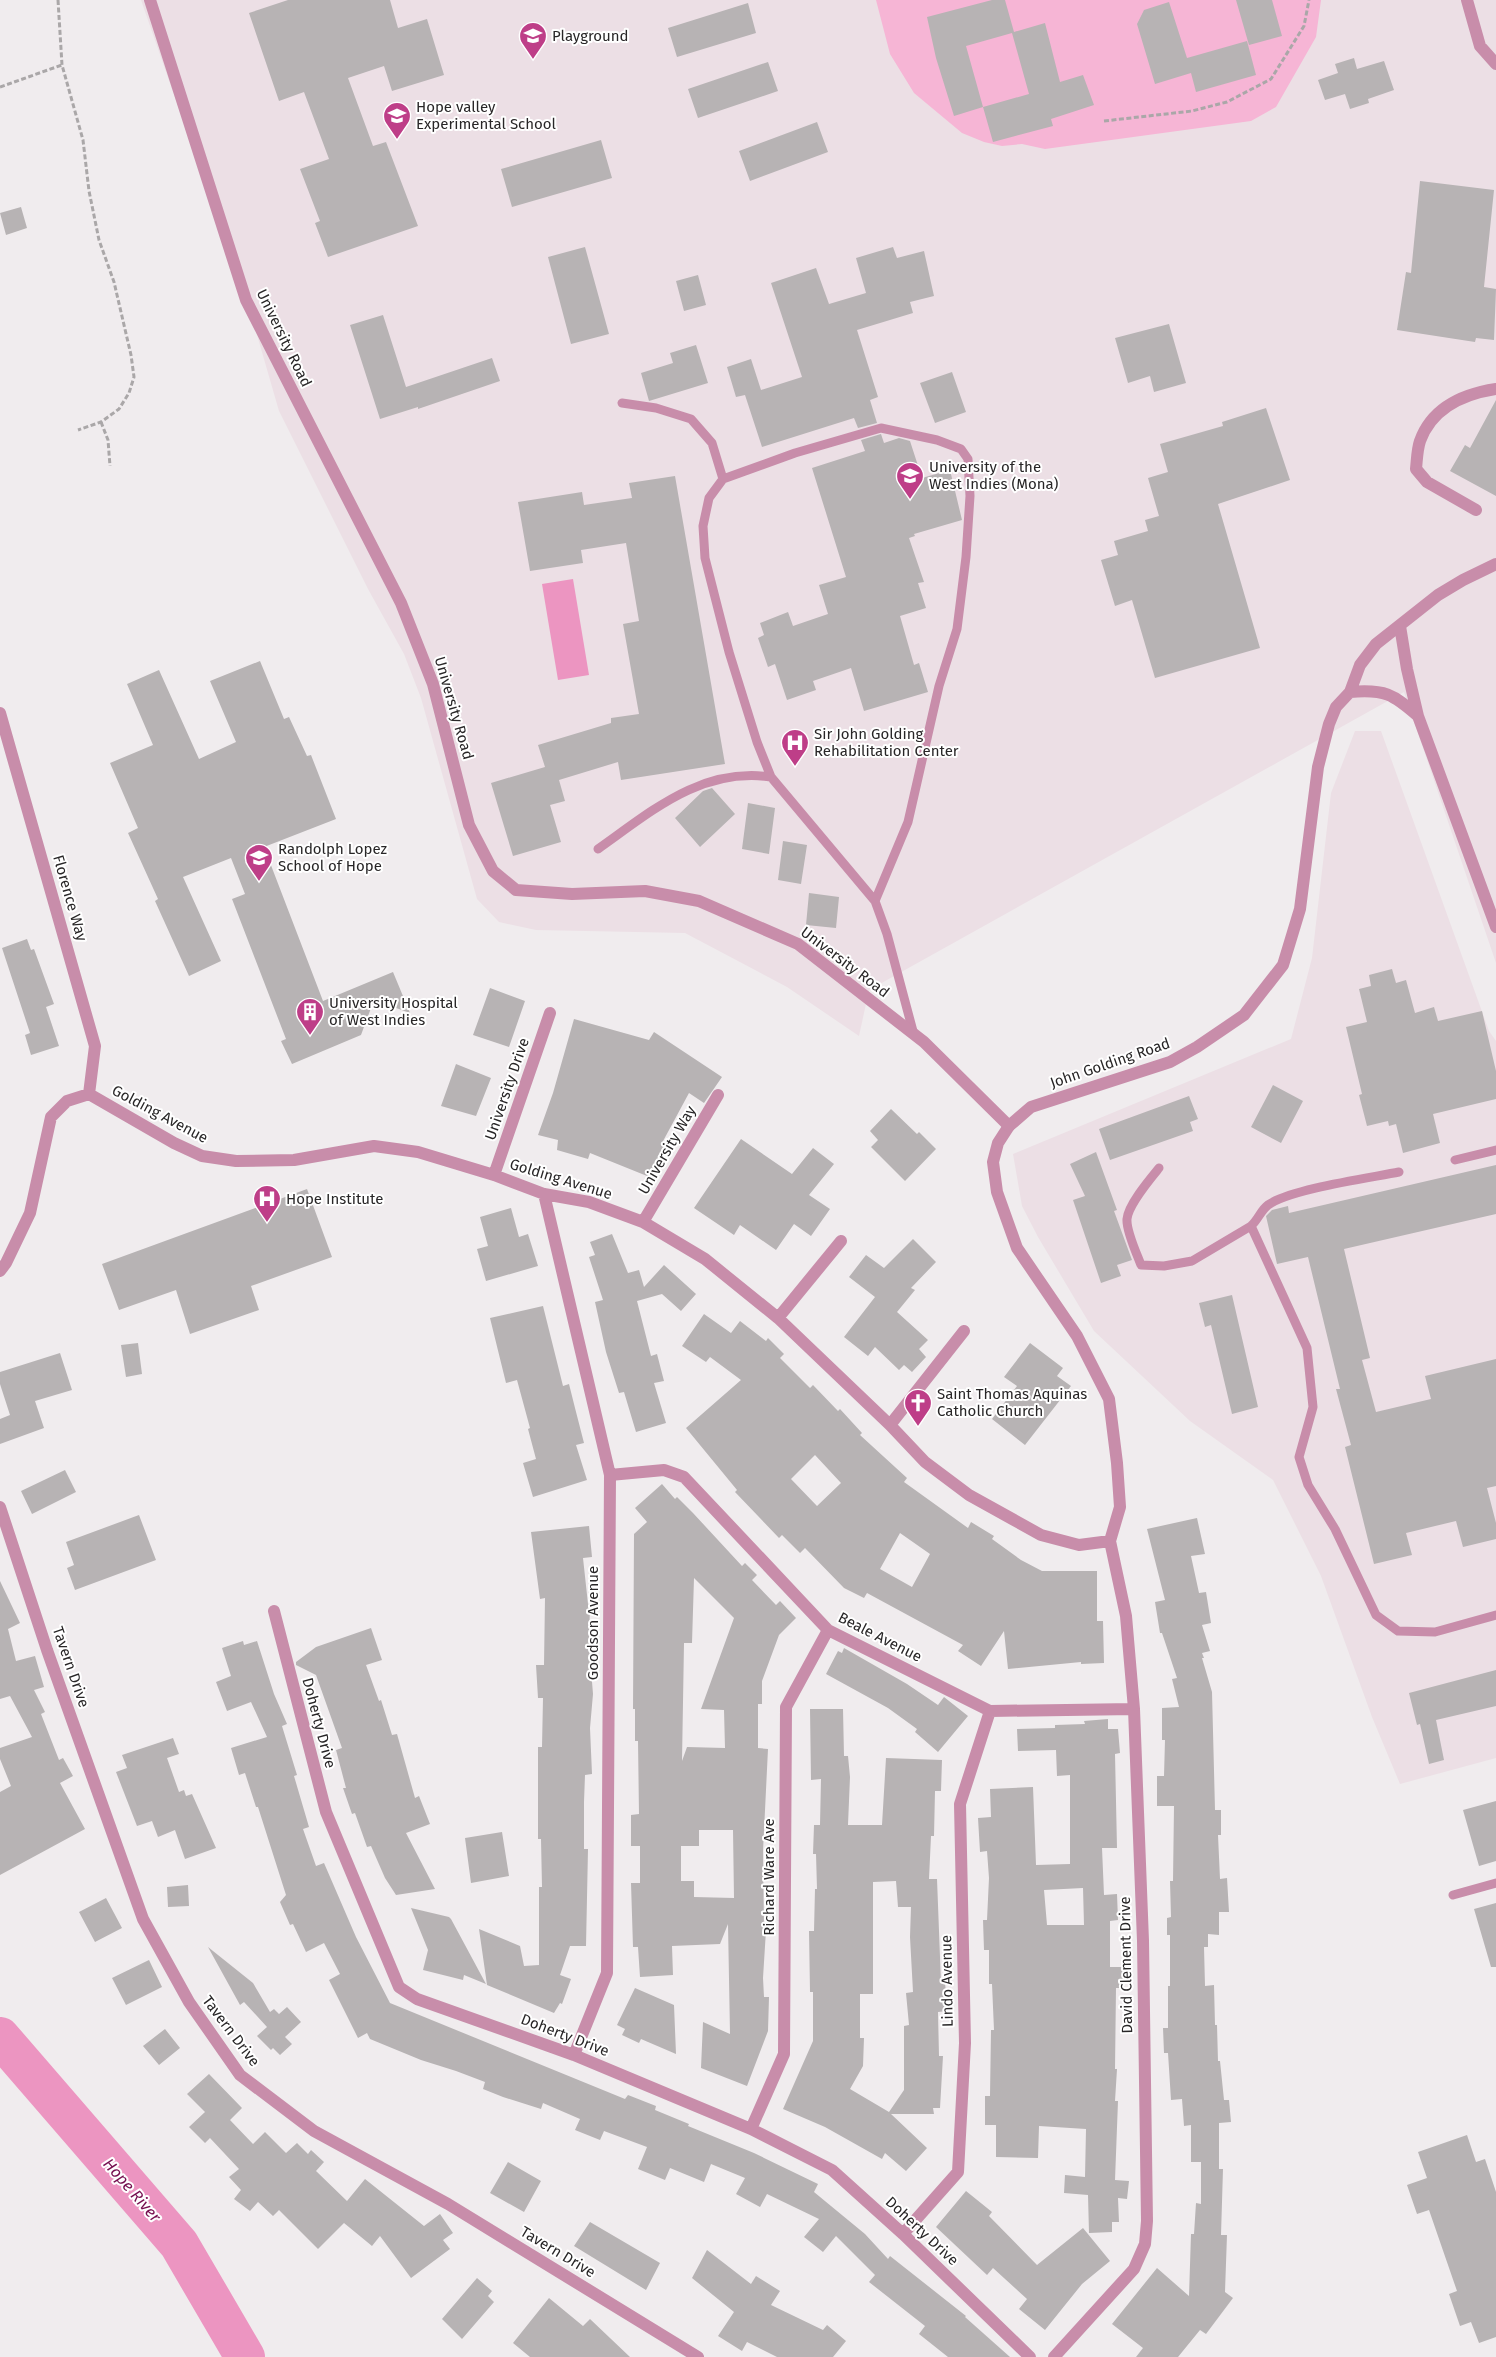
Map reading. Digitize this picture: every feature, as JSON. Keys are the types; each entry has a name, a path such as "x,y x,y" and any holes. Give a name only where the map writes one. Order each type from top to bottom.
{"street":[{"name":"University Road","path":"150,0 246,300 401,603 433,684 469,825 493,872 516,890 572,894 645,891 699,901 798,944 914,1035 1009,1126"},
{"path":"1468,0 1480,46 1496,64"},
{"path":"1476,510 1427,482 1416,469 1420,442 1434,415 1472,392 1496,388"},
{"name":"John Golding Road","path":"1110,1541 1120,1506 1109,1399 1077,1336 1017,1248 997,1192 994,1162 998,1143 1009,1126 1031,1107 1170,1062 1205,1042 1244,1015 1282,965 1300,909 1318,767 1329,724 1336,707 1350,692 1360,665 1376,644 1438,595 1496,564"},
{"path":"1400,626 1407,669 1418,716 1496,927"},
{"path":"1350,692 1373,690 1396,697 1418,716"},
{"name":"Florence Way","path":"0,713 94,1046 89,1094"},
{"name":"University Drive","path":"494,1175 550,1013"},
{"name":"Golding Avenue","path":"2,1265 30,1213 51,1117 67,1101 89,1094 174,1143 202,1156 236,1161 294,1160 374,1146 418,1152 494,1175 544,1194 589,1202 643,1222 705,1259 778,1318 890,1425 925,1462 969,1495 1041,1535 1079,1544 1110,1541"},
{"name":"University Way","path":"643,1222 718,1095"},
{"name":"Goodson Avenue","path":"544,1194 610,1475 607,1973 574,2055"},
{"path":"778,1318 841,1241"},
{"path":"890,1425 964,1331"},
{"name":"Beale Avenue","path":"610,1475 664,1470 684,1477 828,1630 990,1711 1134,1709"},
{"name":"Tavern Drive","path":"0,1507 47,1650 143,1920 189,2002 240,2075 314,2131 448,2204 698,2357"},
{"name":"David Clement Drive","path":"1054,2357 1134,2269 1145,2244 1147,2221 1143,1941 1134,1709 1126,1616 1110,1541"},
{"name":"Doherty Drive","path":"274,1611 326,1812 400,1987 417,1999 574,2055 751,2129 832,2170 903,2234 1030,2357"},
{"name":"Richard Ware Ave","path":"751,2129 784,2054 786,1706 828,1630"},
{"name":"Lindo Avenue","path":"903,2234 958,2172 965,2044 960,1804 990,1711"}],"lane":[{"path":"622,403 656,408 691,419 712,443 723,479"},
{"path":"875,901 908,822 939,686 957,629 970,505 968,459 961,449 937,440 881,428 795,453 723,479 709,498 703,526 705,558 729,652 756,742 771,778 875,901 887,934 914,1035"},
{"path":"598,849 688,789 716,779 749,774 771,778"},
{"path":"1455,1160 1496,1150"},
{"path":"1159,1168 1142,1188 1127,1219 1141,1265 1164,1266 1192,1261 1251,1226 1258,1220 1267,1205 1295,1194 1399,1172"},
{"path":"1251,1226 1307,1348 1313,1407 1299,1456 1308,1485 1335,1529 1376,1615 1398,1632 1435,1632 1496,1614"},
{"path":"1453,1895 1496,1883"}],"path":[{"path":"58,0 62,65 82,140 89,191 99,240 114,282 131,355 134,377 129,393 119,409 101,422 78,430"},
{"path":"1104,121 1192,111 1227,102 1271,79 1304,26 1309,0"},
{"path":"0,87 62,65"},
{"path":"101,422 108,440 110,466"}],"shaded area":[{"name":"University of the West Indies (Mona)","path":"141,0 1496,0 1496,963 1404,692 869,990 859,1036 787,987 685,933 536,930 499,922 477,899 421,698 404,654 368,589 279,411 255,328"},
{"path":"876,0 1321,0 1316,37 1276,107 1251,121 1045,149 1022,144 1002,146 984,142 962,133 914,93 890,54"},
{"path":"573,579 589,675 558,680 542,584"},
{"path":"1355,731 1381,731 1489,1031 1496,1041 1496,1758 1400,1784 1372,1717 1321,1576 1273,1480 1190,1421 1094,1331 1038,1237 1022,1206 1013,1154 1291,1039 1312,958 1331,793"}],"building":[{"path":"288,0 390,0 398,28 427,19 444,75 392,91 384,66 348,78 373,146 386,142 418,226 328,257 315,223 320,221 300,169 329,159 304,92 279,101 249,13"},
{"path":"992,0 1005,0 1014,32 1045,23 1060,82 1083,75 1094,105 1051,119 1053,126 993,142 983,107 954,116 936,58 927,17","holes":["1012,33 1029,94 983,107 966,46"]},
{"path":"1236,0 1272,0 1282,36 1249,45"},
{"path":"1169,2 1187,58 1247,41 1256,75 1196,92 1191,73 1155,84 1137,24 1144,10"},
{"path":"748,3 756,33 677,57 668,28"},
{"path":"1354,58 1357,69 1384,61 1394,90 1368,99 1369,103 1350,109 1345,94 1325,100 1318,80 1338,73 1335,64"},
{"path":"768,62 778,91 698,118 688,89"},
{"path":"817,122 828,152 750,181 739,151"},
{"path":"601,140 612,178 512,207 501,169"},
{"path":"1420,181 1494,190 1484,287 1496,289 1494,340 1476,338 1475,342 1397,330 1406,272 1411,273"},
{"path":"21,207 27,228 6,235 0,213"},
{"path":"585,247 609,334 571,344 548,257"},
{"path":"893,247 897,258 924,251 934,296 910,302 913,313 857,330 878,397 870,400 877,423 858,428 854,418 762,447 745,395 736,397 727,367 751,359 761,390 802,377 771,283 816,268 829,304 866,293 856,258"},
{"path":"698,275 706,305 684,311 676,281"},
{"path":"383,315 406,387 492,358 500,381 418,409 418,407 380,419 350,325"},
{"path":"1169,324 1186,383 1154,392 1150,376 1128,383 1115,338"},
{"path":"696,345 708,383 649,401 641,373 673,363 670,353"},
{"path":"952,372 966,412 935,423 920,383"},
{"path":"1496,400 1496,496 1450,471 1465,445 1470,448"},
{"path":"1266,408 1290,480 1218,504 1260,648 1155,678 1132,600 1115,606 1101,560 1118,555 1114,541 1148,531 1145,520 1159,516 1148,478 1168,472 1160,444 1223,426 1222,422"},
{"path":"881,434 884,443 899,438 910,441 922,478 950,470 962,520 914,534 915,536 909,538 924,582 918,583 926,608 900,616 914,665 919,663 928,692 864,711 851,668 813,681 816,690 787,700 775,664 768,667 758,638 764,635 760,623 788,612 793,626 828,614 819,585 846,577 812,468 865,451 861,440"},
{"path":"675,476 725,764 621,780 618,762 559,780 565,801 550,805 561,842 513,856 491,783 545,767 538,745 611,723 611,718 639,714 623,624 639,621 626,543 581,550 583,563 530,571 518,502 582,492 584,505 632,498 629,483"},
{"path":"260,661 284,719 289,717 307,756 311,755 336,819 264,847 323,1001 393,972 410,1013 374,1000 361,1035 292,1064 281,1041 286,1039 232,899 245,894 231,858 183,877 221,961 189,976 155,901 158,899 128,833 138,828 110,763 153,745 127,684 159,670 199,759 236,742 210,681"},
{"path":"712,788 735,814 700,847 675,818 703,791"},
{"path":"748,803 775,808 769,854 742,849"},
{"path":"783,841 807,845 801,884 778,880"},
{"path":"809,893 839,897 836,928 806,925"},
{"path":"27,939 31,950 34,949 54,1004 46,1007 59,1046 31,1055 25,1035 30,1033 2,948"},
{"path":"1392,969 1396,983 1406,980 1415,1013 1434,1007 1438,1021 1482,1011 1496,1071 1496,1099 1433,1114 1440,1143 1403,1153 1396,1124 1389,1126 1388,1121 1367,1126 1359,1095 1362,1094 1346,1027 1367,1022 1359,989 1371,986 1369,975"},
{"path":"490,988 525,1001 509,1047 473,1035"},
{"path":"574,1019 649,1040 654,1032 722,1077 704,1103 689,1093 662,1143 665,1145 652,1178 590,1153 588,1159 557,1150 558,1140 538,1135 553,1093"},
{"path":"456,1064 491,1078 476,1116 441,1106"},
{"path":"1273,1085 1303,1101 1281,1143 1251,1127"},
{"path":"1189,1096 1198,1119 1190,1122 1193,1131 1110,1160 1099,1129"},
{"path":"891,1109 936,1149 905,1181 871,1147 878,1140 870,1131"},
{"path":"741,1139 792,1174 813,1148 834,1164 809,1195 830,1209 811,1236 794,1224 776,1250 740,1225 734,1235 694,1208"},
{"path":"1096,1152 1117,1210 1114,1211 1132,1260 1117,1265 1121,1276 1101,1283 1073,1200 1085,1196 1070,1164"},
{"path":"1496,1165 1496,1214 1344,1249 1370,1358 1362,1360 1376,1412 1431,1399 1425,1376 1496,1359 1496,1486 1487,1488 1496,1523 1496,1539 1463,1547 1456,1521 1406,1533 1412,1555 1374,1564 1345,1447 1351,1445 1336,1389 1340,1389 1308,1257 1277,1264 1266,1216 1272,1210 1288,1206 1289,1213"},
{"name":"Hope Institute","path":"307,1189 332,1257 251,1286 259,1310 190,1334 176,1290 119,1310 102,1264"},
{"path":"511,1208 519,1237 528,1234 538,1266 486,1281 477,1249 488,1246 480,1217"},
{"path":"612,1234 628,1273 639,1270 644,1287 664,1265 696,1294 681,1311 662,1294 637,1301 651,1356 657,1354 664,1381 654,1383 666,1423 636,1432 624,1392 619,1393 606,1352 595,1302 603,1300 589,1257 595,1255 590,1242"},
{"path":"913,1239 936,1262 911,1288 915,1290 897,1312 928,1340 919,1349 926,1357 912,1372 904,1365 899,1370 875,1347 868,1356 844,1337 875,1297 849,1277 866,1255 884,1268"},
{"path":"1232,1295 1258,1407 1232,1414 1211,1325 1205,1327 1199,1303"},
{"path":"543,1306 563,1386 569,1384 584,1443 576,1445 587,1480 533,1497 523,1463 536,1459 528,1429 530,1428 517,1380 506,1383 490,1318"},
{"path":"704,1314 731,1333 740,1321 766,1341 768,1338 784,1354 780,1358 810,1388 813,1385 838,1411 840,1409 862,1433 860,1435 907,1478 904,1482 968,1528 971,1522 994,1536 992,1539 1021,1560 1042,1571 1097,1571 1097,1621 1103,1621 1104,1663 1081,1664 1081,1662 1008,1669 1004,1631 981,1666 958,1651 963,1645 867,1593 864,1598 844,1588 805,1548 800,1553 782,1535 779,1538 735,1492 737,1490 686,1428 741,1380 710,1357 706,1362 682,1346","holes":["815,1455 841,1483 817,1506 791,1479","900,1533 930,1554 912,1587 880,1569"]},
{"path":"138,1343 142,1374 126,1377 121,1345"},
{"path":"1030,1343 1063,1368 1057,1376 1071,1386 1025,1445 992,1419 1017,1386 1004,1377"},
{"path":"60,1353 72,1390 35,1401 44,1428 0,1444 0,1419 10,1415 0,1384 0,1372"},
{"path":"65,1470 76,1492 32,1514 21,1491"},
{"path":"662,1484 675,1499 677,1497 693,1513 742,1566 745,1563 757,1575 752,1580 776,1605 780,1601 796,1618 779,1635 762,1681 762,1704 758,1704 758,1748 768,1749 763,1851 764,1930 766,1930 763,1978 764,1997 769,1997 768,2031 747,2086 701,2068 703,2022 730,2034 728,1924 720,1944 672,1946 673,1975 640,1977 638,1947 633,1947 631,1883 640,1883 640,1846 631,1846 631,1815 639,1814 638,1741 635,1741 635,1709 633,1709 634,1534 647,1522 635,1508","holes":["694,1578 734,1618 701,1709 724,1710 725,1748 687,1747 682,1761 684,1643 692,1643","699,1830 733,1830 734,1898 694,1897 694,1881 681,1881 681,1846 699,1846"]},
{"path":"139,1515 156,1560 75,1590 67,1568 74,1565 66,1542"},
{"path":"1197,1518 1205,1554 1191,1556 1199,1593 1206,1592 1211,1623 1202,1625 1210,1651 1202,1653 1204,1658 1202,1658 1212,1692 1215,1810 1221,1810 1221,1835 1218,1835 1220,1879 1227,1878 1229,1912 1219,1912 1219,1935 1208,1934 1208,1947 1204,1947 1205,1986 1214,1985 1218,2061 1220,2061 1224,2100 1229,2100 1231,2122 1219,2123 1219,2169 1223,2169 1221,2235 1227,2235 1225,2292 1233,2298 1206,2334 1200,2330 1178,2357 1136,2357 1143,2348 1112,2324 1157,2268 1189,2296 1191,2234 1194,2234 1196,2203 1201,2204 1201,2162 1191,2162 1191,2125 1184,2126 1182,2099 1171,2100 1168,2053 1164,2053 1163,2028 1168,2028 1168,1986 1170,1986 1170,1935 1167,1935 1167,1918 1171,1917 1170,1881 1173,1881 1174,1806 1157,1806 1157,1776 1164,1776 1165,1740 1162,1740 1162,1708 1179,1707 1172,1679 1177,1678 1162,1633 1160,1633 1155,1602 1165,1600 1147,1529"},
{"path":"589,1526 592,1557 583,1558 588,1604 590,1604 589,1645 593,1694 590,1728 592,1774 585,1775 584,1802 584,1849 588,1849 586,1946 570,1946 560,1975 571,1979 562,2004 560,2003 554,2013 487,1985 479,1929 520,1946 524,1966 539,1965 539,1887 542,1887 541,1839 538,1839 538,1747 542,1747 543,1698 538,1698 536,1665 544,1665 545,1598 540,1599 531,1532"},
{"path":"0,1581 20,1623 8,1629 16,1661 35,1656 44,1687 34,1690 45,1712 41,1714 59,1760 63,1758 73,1776 60,1783 85,1829 0,1875 0,1792 11,1786 0,1759 0,1748 32,1737 10,1696 0,1699"},
{"path":"371,1628 382,1660 366,1665 379,1701 381,1700 392,1735 397,1734 415,1798 419,1796 430,1824 406,1833 435,1889 396,1895 385,1878 371,1846 367,1847 355,1813 352,1814 343,1788 346,1788 336,1750 342,1748 316,1675 296,1665 296,1662 316,1647"},
{"path":"243,1641 244,1645 257,1641 274,1694 287,1724 282,1726 297,1775 294,1776 309,1827 303,1829 316,1866 324,1863 356,1937 390,2003 625,2099 628,2095 656,2106 655,2110 689,2124 688,2126 754,2153 818,2184 814,2192 865,2234 888,2259 890,2256 966,2316 1010,2357 948,2357 919,2334 925,2326 869,2282 875,2275 836,2236 823,2252 804,2237 819,2219 767,2194 760,2207 736,2194 745,2178 711,2164 704,2182 670,2168 665,2180 638,2169 647,2147 604,2131 600,2140 575,2130 580,2119 543,2103 541,2109 503,2097 483,2089 485,2082 421,2060 370,2039 367,2033 358,2038 329,1980 340,1974 324,1943 306,1952 293,1924 290,1925 280,1902 286,1895 258,1807 256,1807 245,1773 239,1775 231,1748 267,1737 251,1702 227,1711 216,1682 231,1676 222,1648"},
{"path":"844,1648 907,1684 938,1705 944,1697 968,1716 938,1752 915,1732 917,1729 888,1708 826,1674 838,1651 842,1653"},
{"path":"1496,1670 1496,1706 1436,1720 1444,1760 1429,1764 1420,1724 1417,1725 1409,1693"},
{"path":"810,1709 843,1709 844,1756 848,1756 850,1777 848,1825 882,1825 886,1758 942,1760 941,1791 935,1791 934,1836 931,1836 929,1879 937,1879 941,1983 945,1983 948,2011 938,2012 939,2056 943,2056 940,2108 933,2108 934,2114 891,2114 927,2148 906,2171 885,2153 882,2159 825,2127 783,2109 813,2041 813,1992 810,1992 809,1931 814,1931 815,1889 817,1889 816,1854 813,1854 814,1825 820,1825 821,1779 811,1780","holes":["896,1881 898,1907 911,1907 910,1937 913,1992 906,1993 909,2025 904,2026 904,2090 889,2112 850,2089 863,2066 864,2038 860,2038 860,1994 873,1994 873,1882"]},
{"path":"1108,1719 1108,1729 1118,1729 1120,1753 1115,1754 1117,1848 1102,1848 1104,1895 1117,1894 1118,1920 1110,1921 1110,1967 1124,1967 1123,1988 1116,1988 1115,2069 1117,2069 1115,2101 1118,2101 1115,2180 1129,2181 1127,2199 1118,2198 1119,2222 1112,2222 1112,2232 1089,2233 1088,2195 1064,2193 1065,2175 1085,2177 1086,2129 1039,2126 1038,2158 996,2157 996,2125 985,2125 985,2096 990,2096 991,2030 994,2030 992,1984 989,1984 989,1950 984,1950 983,1920 987,1920 989,1878 987,1851 980,1852 978,1818 991,1817 990,1789 1033,1787 1036,1865 1070,1864 1070,1775 1057,1776 1056,1750 1018,1751 1017,1729 1055,1728 1055,1725 1085,1724 1084,1721","holes":["1083,1888 1084,1925 1047,1925 1044,1890"]},
{"path":"173,1738 179,1754 167,1758 179,1792 184,1790 186,1796 192,1794 216,1848 185,1859 175,1830 158,1837 152,1821 137,1826 116,1772 127,1768 122,1755"},
{"path":"1496,1801 1496,1861 1479,1866 1463,1810"},
{"path":"502,1832 509,1876 471,1883 465,1838"},
{"path":"188,1885 189,1906 168,1907 167,1887"},
{"path":"106,1898 122,1928 95,1942 79,1912"},
{"path":"1496,1903 1496,1967 1491,1967 1474,1909"},
{"path":"411,1908 451,1919 486,1984 464,1975 463,1980 423,1970 428,1950"},
{"path":"208,1947 253,1983 270,2012 274,2009 279,2014 287,2007 301,2022 285,2037 292,2044 280,2055 273,2048 271,2050 257,2036 267,2027 244,2002 240,2005"},
{"path":"149,1960 162,1987 126,2005 112,1978"},
{"path":"635,1988 674,2005 676,2054 641,2039 639,2043 622,2035 625,2029 617,2025"},
{"path":"165,2029 180,2048 159,2065 143,2046"},
{"path":"209,2074 242,2108 230,2120 253,2144 265,2132 286,2153 297,2143 308,2154 311,2150 324,2162 316,2171 347,2201 365,2179 424,2226 440,2214 453,2233 443,2240 450,2249 411,2278 380,2236 372,2246 344,2223 318,2249 279,2210 273,2216 258,2202 250,2211 234,2199 241,2190 229,2177 239,2169 210,2138 205,2143 189,2127 205,2112 187,2094"},
{"path":"1467,2135 1476,2162 1485,2159 1496,2192 1496,2337 1479,2343 1471,2322 1460,2326 1449,2294 1457,2291 1429,2210 1417,2214 1407,2185 1427,2178 1418,2152"},
{"path":"508,2162 541,2181 524,2212 490,2193"},
{"path":"966,2191 992,2212 989,2216 1037,2265 1083,2228 1110,2261 1082,2284 1045,2330 1019,2309 1027,2299 993,2268 987,2275 936,2227"},
{"path":"590,2222 660,2263 646,2290 574,2246"},
{"path":"707,2250 751,2284 756,2276 780,2291 771,2305 823,2330 827,2325 846,2341 833,2357 777,2357 747,2342 742,2351 718,2336 734,2312 692,2278"},
{"path":"477,2278 492,2291 488,2296 494,2302 462,2339 442,2319"},
{"path":"549,2298 583,2326 590,2319 630,2357 530,2357 513,2343"}],"waterway":[{"name":"Hope River","path":"0,2037 179,2244 245,2357"}],"place":[{"name":"Playground","path":"533,60"},
{"name":"Hope valley Experimental School","path":"397,140"},
{"name":"University of the West Indies (Mona)","path":"910,500"},
{"name":"Sir John Golding Rehabilitation Center","path":"795,767"},
{"name":"Randolph Lopez School of Hope","path":"259,882"},
{"name":"University Hospital of West Indies","path":"310,1036"},
{"name":"Hope Institute","path":"267,1223"},
{"name":"Saint Thomas Aquinas Catholic Church","path":"918,1427"}]}
